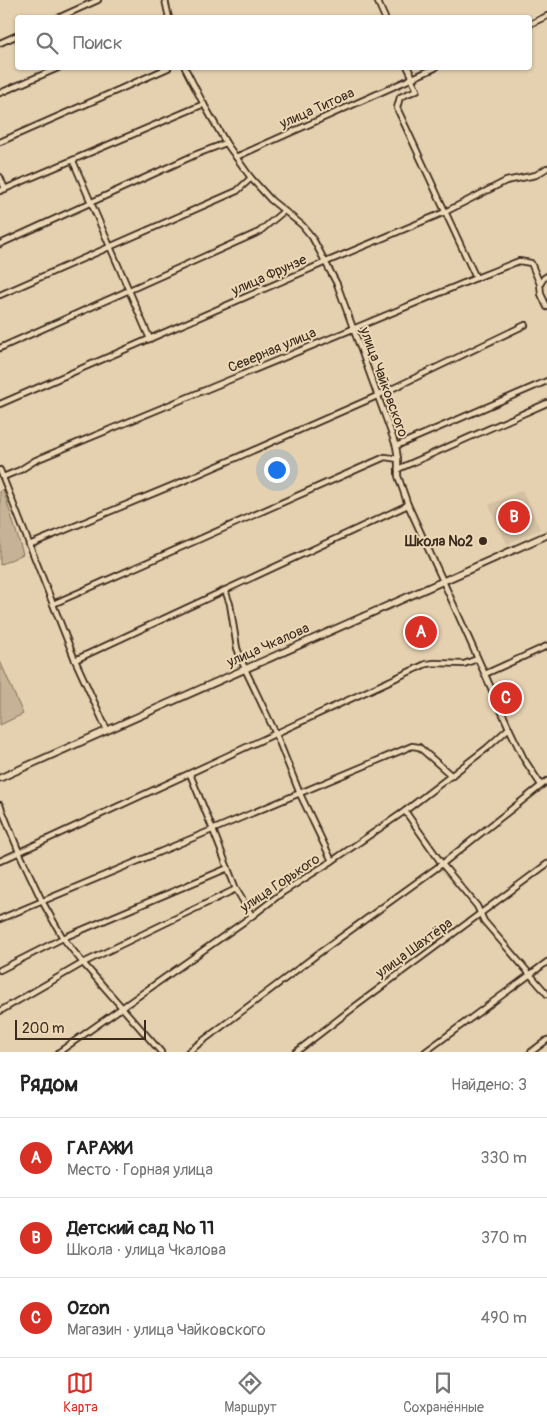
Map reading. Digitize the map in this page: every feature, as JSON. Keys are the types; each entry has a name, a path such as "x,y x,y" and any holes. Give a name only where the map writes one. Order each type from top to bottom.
{"main road":[{"name":"улица Чкалова","path":"0,778 547,535"}],"street":[{"path":"65,15 98,0"},
{"path":"165,0 168,15"},
{"path":"377,0 384,15"},
{"path":"532,23 547,16"},
{"path":"0,43 15,36"},
{"path":"0,93 53,70"},
{"path":"0,142 163,70"},
{"name":"улица Чайковского","path":"187,70 226,143 251,178 271,200 307,230 337,284 396,446 400,483 408,505 509,728 524,759 541,785"},
{"path":"409,70 417,90 400,97 397,108 476,278"},
{"name":"улица Титова","path":"236,157 430,70"},
{"path":"0,191 204,104"},
{"path":"0,244 197,154 226,143"},
{"path":"73,160 150,339"},
{"name":"улица Фрунзе","path":"0,404 445,212 506,181 536,175 547,168"},
{"path":"0,177 5,189"},
{"path":"0,295 238,191 251,178"},
{"path":"0,348 259,232 284,211"},
{"name":"Северная улица","path":"3,477 20,470 36,460 519,261 531,263 540,284"},
{"path":"547,276 540,284 541,294 547,307"},
{"path":"29,545 181,482 377,396 525,326"},
{"path":"396,446 547,381"},
{"path":"398,469 547,402"},
{"path":"54,604 385,457 398,459"},
{"path":"0,470 75,660 107,730"},
{"path":"75,660 408,505"},
{"path":"225,590 230,604 237,648 245,669 332,861"},
{"path":"485,674 547,646"},
{"path":"0,861 426,664 464,664 477,658"},
{"name":"улица Горького","path":"59,1052 252,916 283,892 405,811 452,776 509,728"},
{"path":"0,918 412,746 419,747 452,776"},
{"path":"190,774 236,889 252,916"},
{"path":"188,1052 442,864 547,781"},
{"path":"0,805 42,901 63,938 161,1052"},
{"path":"405,811 442,864 477,906 484,921 547,994"},
{"name":"улица Шахтёра","path":"296,1052 547,864"},
{"path":"0,970 63,938 228,868"},
{"path":"0,1011 83,962 236,889"},
{"path":"424,1052 547,962"},
{"path":"531,1052 547,1040"}],"shaded area":[{"path":"3,489 23,554 0,565 0,491"},
{"path":"522,490 540,529 507,544 489,505"},
{"path":"0,661 23,714 0,725"}],"place":[{"name":"Детский сад № 11","path":"514,517"},
{"name":"Школа №2","path":"483,541"},
{"name":"ГАРАЖИ","path":"421,632"},
{"name":"Ozon","path":"506,698"}]}
